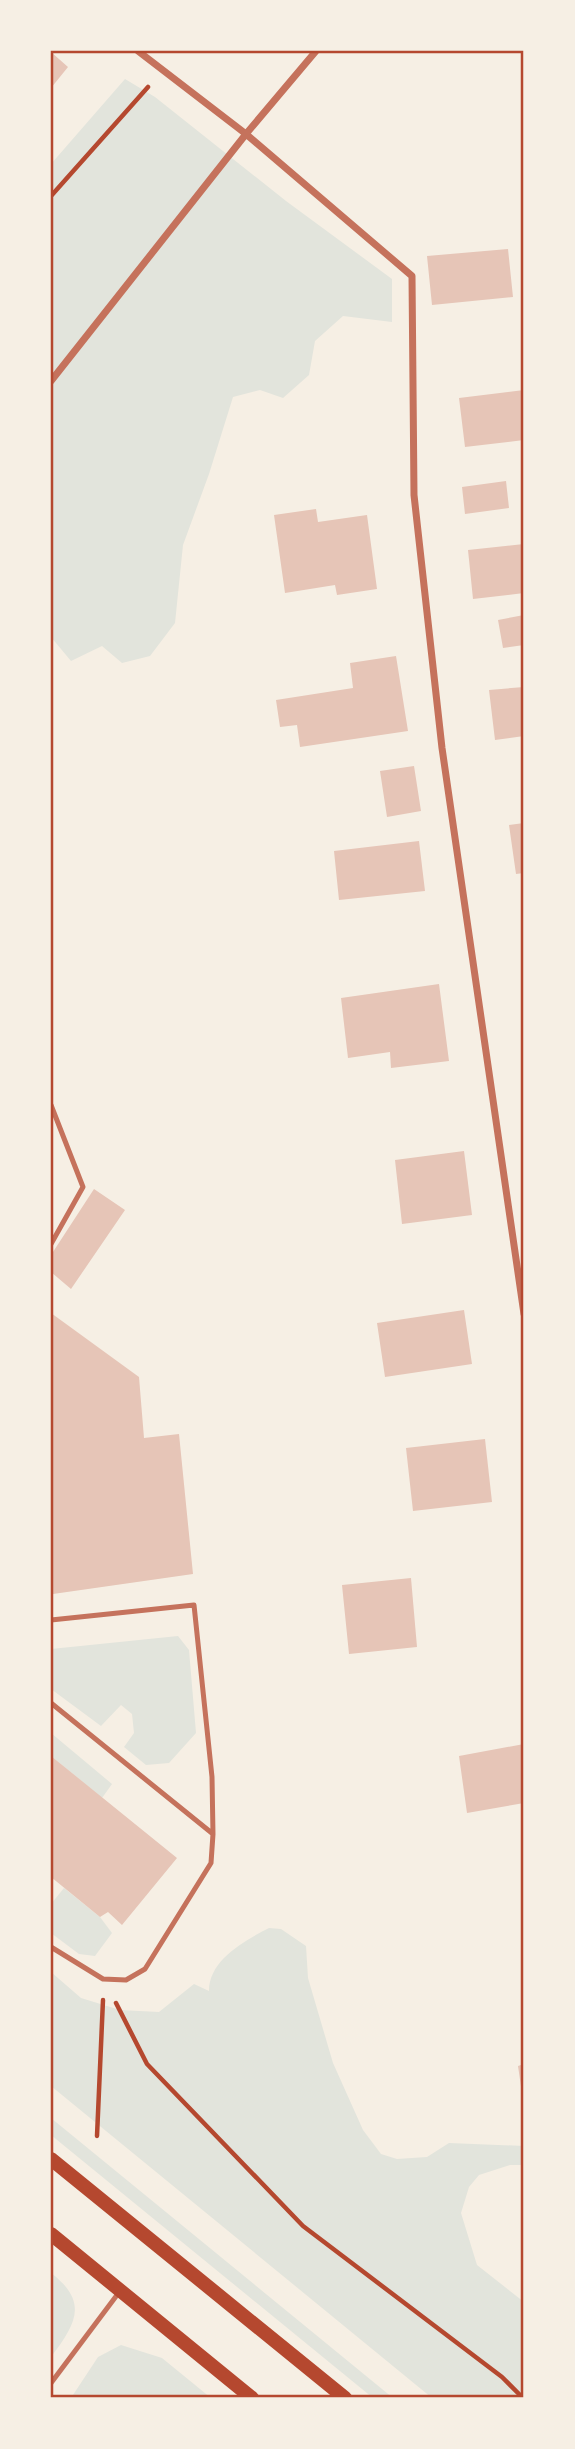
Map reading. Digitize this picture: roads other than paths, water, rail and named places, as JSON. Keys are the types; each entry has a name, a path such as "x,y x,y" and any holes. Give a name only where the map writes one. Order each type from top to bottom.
{"main road":[{"path":"51,2159 345,2398"},
{"path":"51,2234 252,2398"}],"street":[{"path":"138,51 246,134 412,276 415,508 442,748 524,1314"},
{"path":"51,381 246,134 316,51"}],"lane":[{"path":"51,1105 83,1187 51,1244"},
{"path":"51,1620 194,1605 212,1777 214,1834 211,1863 145,1969 126,1980 103,1979 51,1947"},
{"path":"51,1703 214,1834"},
{"path":"51,2384 120,2291"}]}
